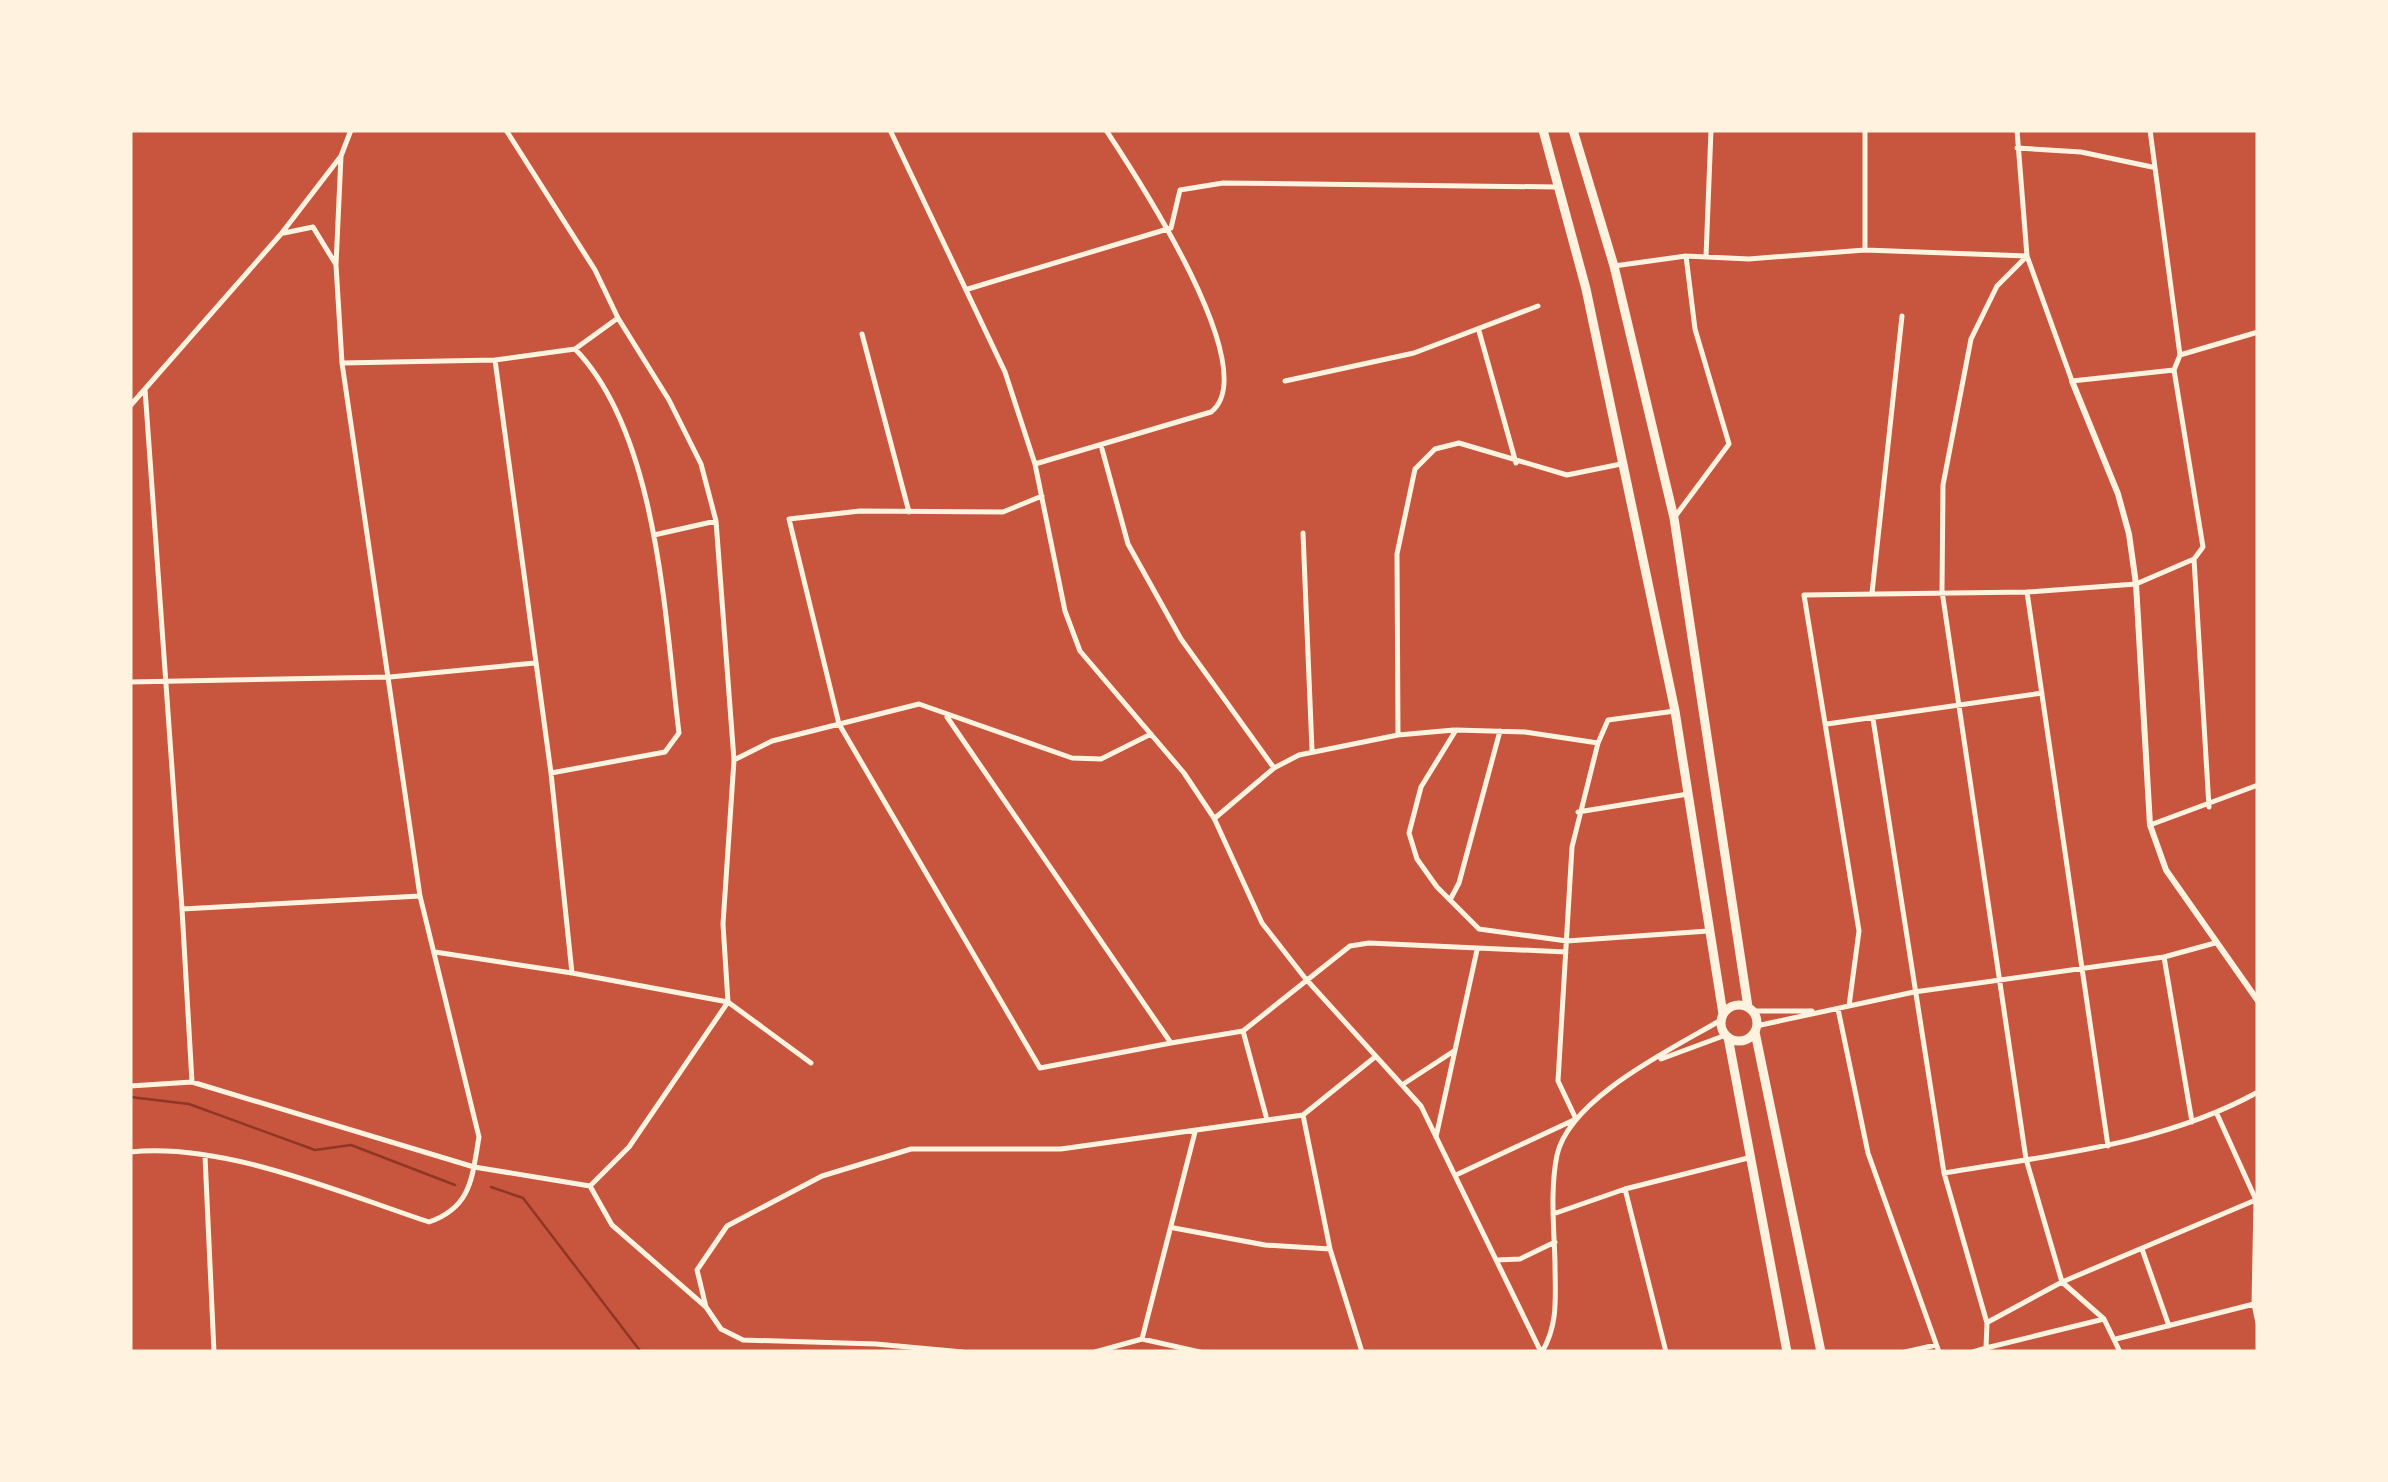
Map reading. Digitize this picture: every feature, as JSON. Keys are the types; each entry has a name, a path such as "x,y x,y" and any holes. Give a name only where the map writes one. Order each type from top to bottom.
{"main road":[{"path":"1543,130 1560,187 1624,464 1676,711 1722,1017 1786,1352"},
{"path":"1572,130 1614,266 1674,518 1750,1009 1821,1352"},
{"path":"1722,1017 1737,1005 1750,1009"},
{"path":"1727,1036 1746,1040 1756,1029"}],"street":[{"path":"130,406 281,234 341,156 352,130"},
{"path":"506,130 595,270 618,318 670,400 701,464 716,521 734,760 724,924 728,1002 630,1147 590,1186"},
{"path":"890,130 1005,372 1035,464 1065,611 1080,651 1151,734 1214,818 1262,923 1305,978 1404,1083 1456,1175 1541,1352"},
{"path":"1035,464 1102,448 1211,412 1222,404 1226,376 1171,228 1106,130"},
{"path":"1706,256 1711,130"},
{"path":"1865,130 1865,250"},
{"path":"2016,130 2027,256 2118,494 2136,584 2150,825 2166,870 2258,1001"},
{"path":"1849,1006 1858,932 1804,594 2027,592 2136,584 2194,559 2202,547 2200,512 2174,370 2180,355 2150,130"},
{"path":"2017,148 2081,152 2152,166"},
{"path":"130,1152 205,1156 293,1177 429,1222 451,1214 466,1195 474,1168 479,1137 420,896 342,362 336,265 341,156"},
{"path":"1171,228 1180,190 1223,183 1560,187"},
{"path":"281,234 313,227 336,265"},
{"path":"968,289 1171,228"},
{"path":"1614,266 1686,256 1749,259 1865,250 2027,256"},
{"path":"1674,518 1729,444 1695,329 1686,256"},
{"path":"2027,256 1997,286 1971,339 1943,485 1942,592 2026,1159 2062,1282 2104,1319 2120,1352"},
{"path":"1285,381 1414,354 1538,306"},
{"path":"1872,594 1902,316"},
{"path":"342,362 495,360 575,349 618,318"},
{"path":"1478,329 1516,462"},
{"path":"2180,355 2258,332"},
{"path":"862,334 909,512"},
{"path":"551,773 664,752 680,733 654,534 637,462 592,366 575,349"},
{"path":"495,360 551,773 572,972"},
{"path":"2072,381 2174,370"},
{"path":"145,389 192,1082"},
{"path":"1398,734 1397,554 1416,470 1435,449 1459,444 1567,475 1624,464"},
{"path":"1102,448 1128,544 1181,638 1274,768"},
{"path":"1042,496 1003,512 909,512 790,519 839,724 1002,995 1040,1068 1243,1031 1350,946 1368,943 1566,952"},
{"path":"654,534 716,521"},
{"path":"1303,533 1312,750"},
{"path":"2194,559 2210,806"},
{"path":"2027,592 2108,1146"},
{"path":"130,682 390,676 535,663"},
{"path":"1827,724 2042,692"},
{"path":"734,760 772,741 919,704 1072,758 1101,759 1151,734"},
{"path":"1576,1119 1558,1081 1578,812 1594,775 1598,742 1608,720 1676,711"},
{"path":"947,717 1171,1043"},
{"path":"1873,719 1944,1172 1987,1323 1986,1348"},
{"path":"1214,818 1274,768 1312,750 1398,734 1456,730 1598,742"},
{"path":"1456,730 1422,786 1409,833 1417,859 1479,929 1567,941 1709,931"},
{"path":"1450,900 1460,883 1500,731"},
{"path":"2150,825 2210,806 2258,785"},
{"path":"1578,812 1688,794"},
{"path":"182,909 420,896"},
{"path":"1756,1029 1914,992 2164,957 2215,944"},
{"path":"1436,1137 1477,950"},
{"path":"435,952 572,972 728,1002 812,1063"},
{"path":"2164,957 2192,1122"},
{"path":"1750,1009 1825,1011"},
{"path":"1838,1009 1868,1153 1938,1348 1905,1352"},
{"path":"1456,1175 1576,1119 1649,1063 1722,1017"},
{"path":"1243,1031 1266,1117"},
{"path":"1649,1063 1727,1036"},
{"path":"1404,1083 1454,1052"},
{"path":"706,1308 697,1270 727,1226 822,1176 911,1150 1061,1149 1195,1132 1266,1117 1303,1115 1376,1057"},
{"path":"130,1086 192,1082 474,1168 590,1186"},
{"path":"1944,1172 2108,1146 2217,1114 2258,1092"},
{"path":"2217,1114 2257,1200 2254,1304 2258,1323"},
{"path":"1303,1115 1330,1249 1362,1352"},
{"path":"1541,1352 1556,1329 1552,1214 1558,1153 1576,1119"},
{"path":"1142,1339 1174,1228 1195,1132"},
{"path":"205,1156 214,1352"},
{"path":"1552,1214 1625,1188 1748,1158"},
{"path":"590,1186 612,1225 706,1308 721,1329 742,1340 876,1344 962,1352"},
{"path":"1625,1188 1666,1352"},
{"path":"1987,1323 2062,1282 2257,1200"},
{"path":"1174,1228 1264,1245 1330,1249"},
{"path":"1498,1260 1520,1259 1555,1242"},
{"path":"2142,1249 2169,1326"},
{"path":"2116,1339 2254,1304"},
{"path":"1973,1352 2003,1349 2104,1319"},
{"path":"1094,1352 1142,1339 1200,1352"}],"waterway":[{"path":"130,1097 189,1104 315,1150 351,1145 455,1185"},
{"path":"491,1187 523,1198 641,1352"}]}
